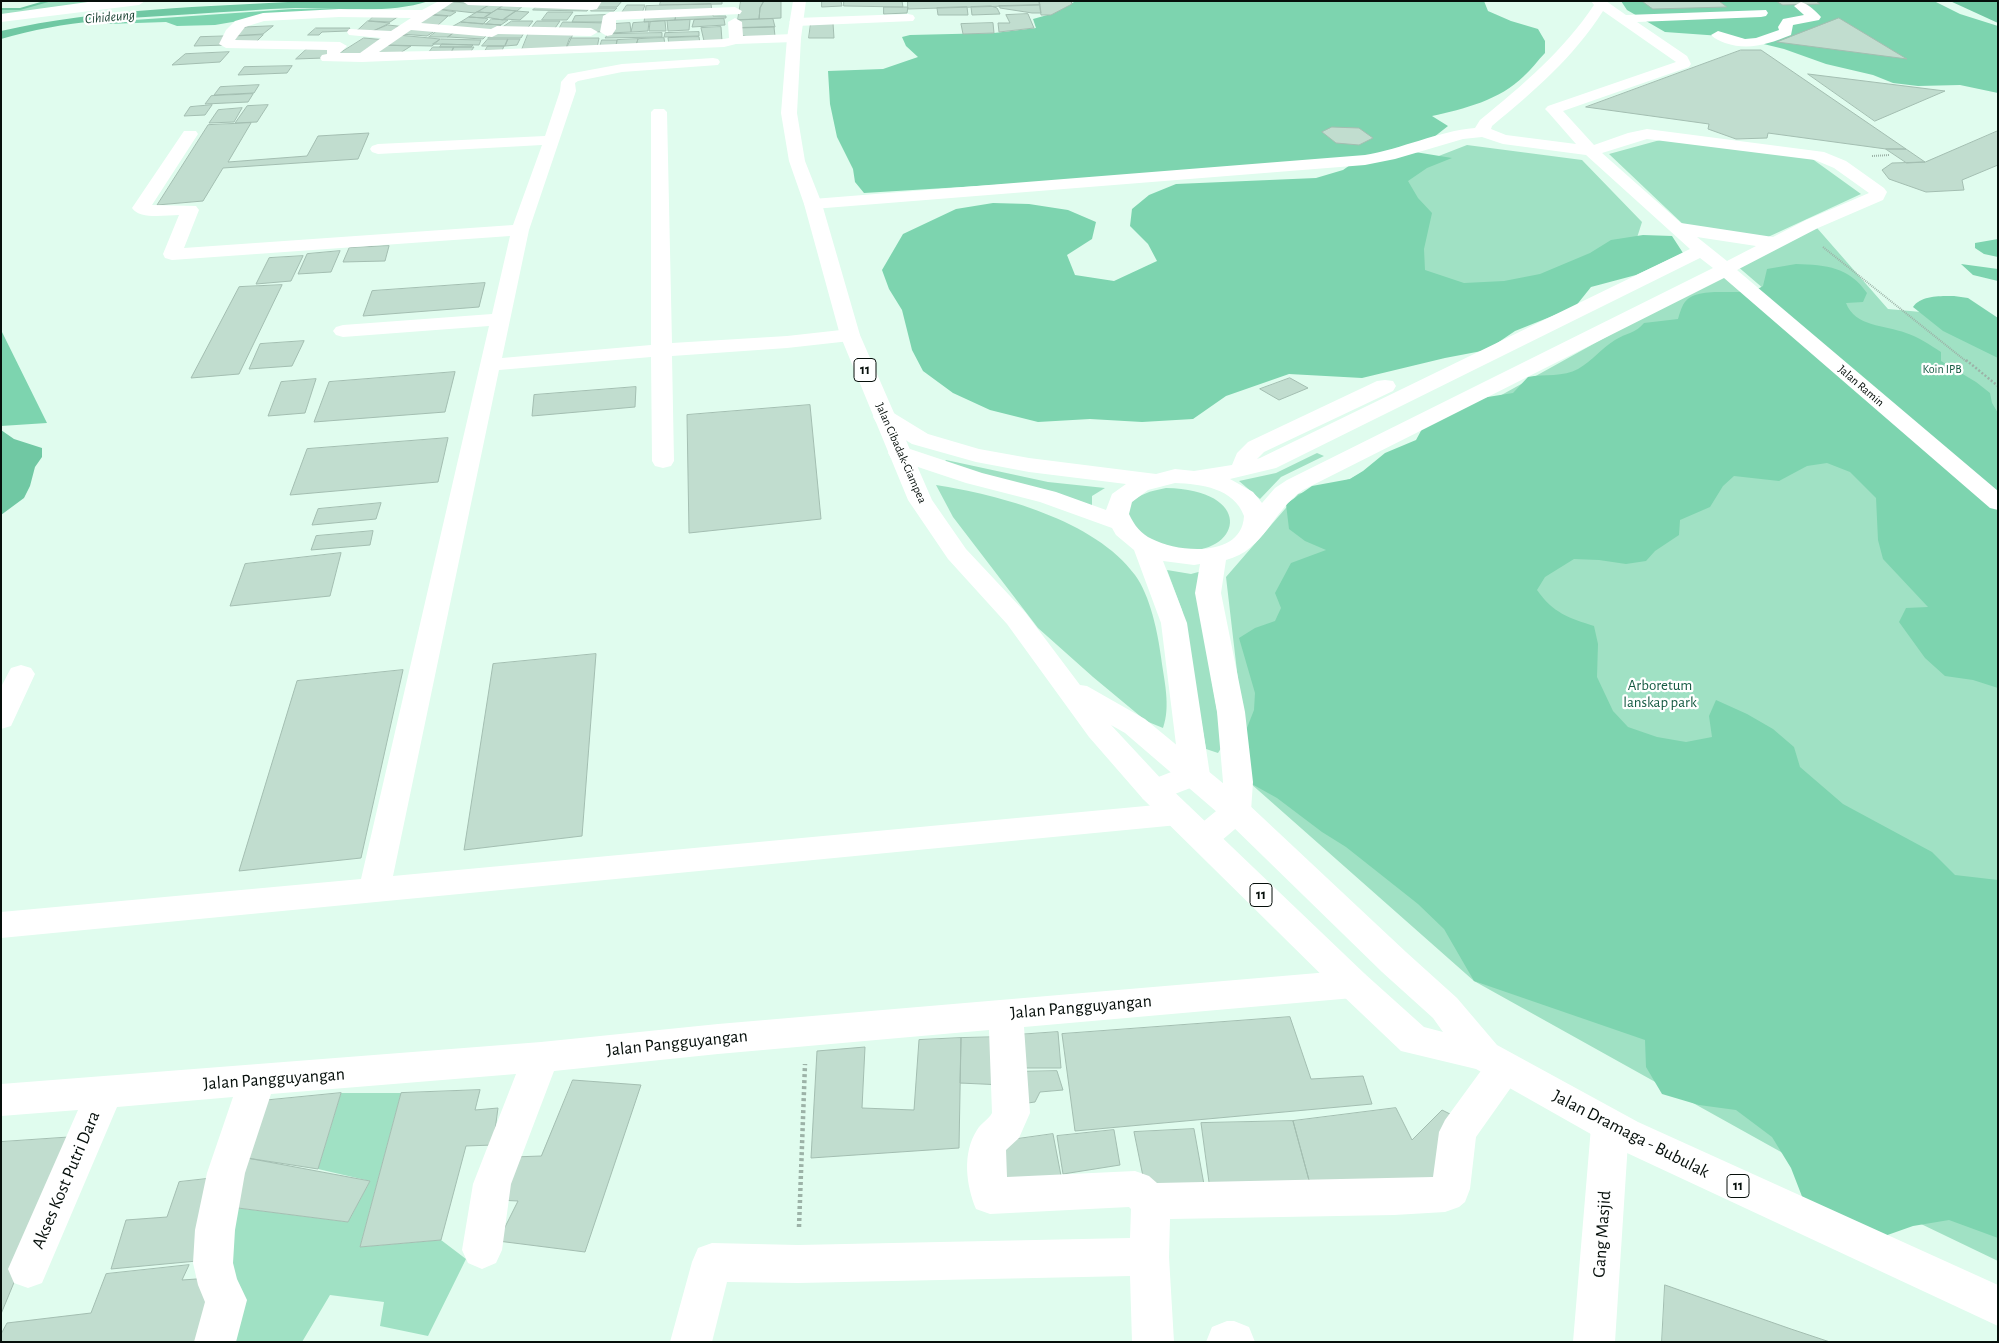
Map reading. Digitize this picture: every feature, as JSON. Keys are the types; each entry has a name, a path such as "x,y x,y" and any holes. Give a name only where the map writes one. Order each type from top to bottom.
{"main road":[{"path":"1,18 139,1"},
{"path":"362,58 426,14 449,1"},
{"path":"468,1 592,6 596,1"},
{"path":"606,32 624,1"},
{"name":"Jalan Cibadak-Ciampea","path":"800,1 795,30 789,113 797,161 813,204 850,335 920,500 957,554 1016,618 1069,688"},
{"path":"1483,132 1483,127 1486,123 1539,80 1590,20 1599,2 1626,22 1675,24 1718,35 1728,36 1765,23 1740,14"},
{"path":"516,53 532,12 526,10 531,5"},
{"path":"375,13 327,58 516,53 606,32 736,6 736,40"},
{"path":"1718,35 1741,44 1756,43 1786,32 1785,27 1788,22 1814,17 1801,6"},
{"path":"340,46 301,47 226,44 231,33 240,24 263,16 375,13 426,14"},
{"path":"1626,22 1692,16 1761,13"},
{"path":"554,31 561,23 573,16 606,32 724,43 795,30 908,18"},
{"path":"1692,16 1746,29"},
{"name":"Jalan Ramin","path":"1626,22 1682,60 1684,64 1553,109 1591,151 1675,228 1998,503"},
{"path":"410,26 495,31 526,25 554,31 624,33"},
{"path":"471,55 495,31"},
{"path":"672,32 700,31 702,40"},
{"path":"354,32 390,35"},
{"path":"374,891 520,230 568,92 568,82 573,77 622,68 713,62"},
{"path":"659,112 663,461"},
{"path":"813,204 1365,160 1389,156 1461,134 1483,132 1503,138 1591,151 1634,136 1647,134 1803,153 1829,158 1878,192 1873,199 1800,230 1704,281 1295,485 1283,493 1256,526 1249,539 1235,549 1214,556 1183,556 1167,554 1145,547 1128,536 1119,523 1117,509 1122,497 1135,486 1175,476 1196,477 1217,482 1242,495 1256,513 1256,526"},
{"path":"190,134 141,208 147,210 190,210 172,254 520,230"},
{"path":"378,149 552,140"},
{"path":"1675,228 1775,243"},
{"path":"1430,385 1702,250"},
{"path":"343,331 500,319"},
{"path":"490,365 662,350 788,342 850,335"},
{"path":"1196,477 1243,470 1245,458 1256,447 1385,386 1395,384 1430,385 1464,401"},
{"path":"884,417 920,439 976,455 1029,465 1153,480"},
{"path":"899,452 974,478 1048,497 1119,523"},
{"path":"1145,547 1174,623 1195,775 1154,791"},
{"path":"1204,838 1236,811 1238,782 1231,712 1208,593 1214,556"},
{"path":"1,719 22,674"},
{"name":"11","path":"1069,688 1135,726 1236,811 1394,962 1445,1008 1494,1062"},
{"name":"11","path":"1069,688 1099,730 1154,791 1353,984 1414,1040 1494,1062"},
{"path":"1,925 1178,814"},
{"name":"Jalan Pangguyangan","path":"1,1100 106,1090 257,1081 541,1057 806,1031 1353,984"},
{"path":"1006,1014 1011,1112 1007,1126 992,1137 986,1150 990,1196 1135,1189 1151,1201 1394,1197 1445,1194 1451,1189 1458,1132 1494,1062"},
{"path":"482,1250 492,1184 541,1057"},
{"name":"Jalan Dramaga - Bubulak","path":"1494,1062 1610,1127 1998,1306"},
{"path":"215,1342 226,1300 218,1285 213,1264 215,1230 226,1173 257,1081"},
{"name":"Akses Kost Putri Dara","path":"28,1269 106,1090"},
{"name":"Gang Masjid","path":"1594,1342 1610,1127"},
{"path":"1151,1201 1149,1257 1153,1342"},
{"path":"691,1342 712,1262 798,1264 1149,1257"},
{"path":"1227,1342 1234,1342"}],"path":[{"path":"1800,230 1998,386"},
{"path":"798,1264 806,1031"}],"green space":[{"path":"50,1 113,1 1,17 1,9 20,9"},
{"path":"1076,1 1484,1 1488,11 1511,21 1538,29 1545,41 1545,53 1527,73 1504,91 1469,107 1432,116 1448,126 1415,152 1452,158 1427,168 1408,181 1418,198 1432,213 1424,249 1425,270 1464,283 1504,281 1540,274 1590,253 1611,240 1643,235 1672,236 1683,253 1636,275 1591,287 1575,307 1515,331 1487,350 1362,378 1289,374 1226,396 1193,419 1142,422 1090,419 1038,422 990,410 953,393 923,371 912,350 902,310 889,289 882,270 903,234 956,209 993,203 1029,204 1068,210 1096,222 1092,239 1067,255 1075,275 1114,281 1157,261 1148,244 1130,226 1132,209 1149,195 1176,184 1316,178 1343,170 1353,163 864,193 855,182 853,169 837,137 830,104 828,71 883,69 918,57 906,46 902,37 910,35 994,33 1036,28 1033,19 1051,14"},
{"path":"1621,1 1934,1 1960,14 1998,26 1998,93 1960,85 1918,86 1893,83 1873,75 1826,64 1784,49 1735,37 1665,32 1627,10"},
{"path":"340,8 366,11 244,20 215,25 177,26 166,22 107,24 105,22 293,9"},
{"path":"1671,137 1811,158 1861,194 1768,237 1686,227 1609,154"},
{"path":"1467,145 1582,160 1642,222 1628,266 1442,304 1377,180"},
{"name":"Koin IPB","path":"1817,228 1888,309 1998,319 1998,490 1736,265"},
{"path":"1998,239 1998,257 1984,254 1975,248 1975,243"},
{"name":"Arboretum lanskap park","path":"1796,264 1818,265 1836,269 1853,278 1867,293 1863,302 1846,303 1856,317 1871,324 1898,330 1924,341 1941,352 1941,361 1976,382 1990,393 1992,403 1998,413 1998,688 1973,680 1945,676 1925,658 1899,622 1906,608 1928,607 1883,559 1878,540 1876,498 1850,472 1827,463 1807,466 1779,481 1734,476 1723,486 1710,507 1680,520 1679,535 1655,551 1646,561 1626,564 1574,559 1545,577 1537,590 1549,604 1562,614 1594,626 1598,644 1597,677 1613,711 1628,727 1657,737 1686,742 1712,737 1709,716 1716,700 1747,714 1773,729 1794,747 1800,767 1843,804 1932,852 1955,875 1998,880 1998,1238 1949,1220 1913,1226 1879,1238 1803,1199 1791,1168 1772,1137 1736,1110 1699,1105 1662,1094 1646,1067 1645,1040 1474,981 1444,929 1418,904 1346,847 1322,832 1277,798 1250,783 1241,743 1254,710 1255,693 1239,638 1255,628 1275,621 1281,608 1275,593 1291,563 1326,550 1305,541 1289,529 1286,504 1312,486 1350,479 1385,453 1416,440 1422,429 1475,399 1513,393 1528,377 1572,372 1588,362 1610,343 1638,329 1644,323 1678,319 1683,305 1689,298 1698,294 1754,290 1763,286 1767,269"},
{"path":"1961,264 1998,269 1998,281 1973,275"},
{"name":"Arboretum lanskap park","path":"1725,271 1998,506 1998,1261 1842,1186 1474,981 1250,783 1226,577 1298,494 1350,479"},
{"path":"1954,296 1968,298 1998,318 1998,358 1943,331 1913,307 1926,298"},
{"path":"1,330 47,423 1,426"},
{"path":"1317,453 1324,456 1281,477 1260,499 1239,481 1276,473"},
{"path":"946,460 1048,482 1105,488 1092,496 1092,509 941,466"},
{"path":"936,485 961,489 1016,503 1044,513 1096,539 1118,556 1140,583 1152,614 1160,647 1166,693 1166,711 1163,728 1146,721 1038,628 953,517"},
{"path":"1166,488 1197,492 1217,500 1228,512 1230,525 1224,537 1211,546 1192,551 1167,549 1127,526 1127,506 1145,494"},
{"path":"1167,570 1191,574 1202,571 1199,606 1223,745 1218,753 1206,749 1182,610"},
{"path":"341,1093 401,1093 360,1247 441,1240 466,1259 428,1336 380,1326 384,1302 330,1295 302,1342 220,1342 230,1207 348,1222 370,1181 318,1169"}],"water":[{"name":"Cihideung","path":"307,1 429,1 396,8 380,9 283,8 121,19 49,28 1,39 1,31 77,17 192,7"},
{"path":"1950,1 1998,1 1998,23"},
{"path":"1,430 14,439 42,448 42,457 35,467 30,486 24,498 1,515"}],"building":[{"path":"599,1 622,1 617,7 594,7"},
{"path":"661,1 722,1 722,4 660,5"},
{"path":"741,1 764,1 760,8 759,19 738,20"},
{"path":"764,1 781,1 781,18 759,19 760,8"},
{"path":"822,1 841,1 842,6 822,7"},
{"path":"844,1 902,1 903,7 844,6"},
{"path":"908,1 1039,1 1040,5 908,9"},
{"path":"1071,1 1072,4 1051,15 1041,15 1039,2"},
{"path":"1642,1 1719,1 1727,7 1653,9"},
{"path":"1776,1 1816,1 1820,4 1783,5"},
{"path":"454,2 489,5 475,13 439,9"},
{"path":"491,4 504,5 491,13 478,12"},
{"path":"711,4 712,11 645,14 646,6"},
{"path":"504,5 524,5 517,11 498,9"},
{"path":"627,5 645,5 642,13 621,14"},
{"path":"1040,5 1041,13 1000,8 999,6"},
{"path":"537,6 590,7 587,11 533,10"},
{"path":"991,6 997,8 1000,14 972,15 971,7"},
{"path":"884,7 908,7 907,13 884,14"},
{"path":"967,7 968,15 938,15 937,8"},
{"path":"593,8 617,8 614,11 591,11"},
{"path":"437,9 456,12 450,16 430,14"},
{"path":"498,9 516,11 503,20 485,17"},
{"path":"516,11 529,12 520,20 504,19"},
{"path":"477,12 491,13 484,18 469,17"},
{"path":"548,12 573,12 567,20 542,20"},
{"path":"713,12 713,16 726,16 726,18 675,20 676,14"},
{"path":"377,13 402,14 390,22 369,21"},
{"path":"676,14 675,20 644,22 645,15"},
{"path":"1028,14 1034,28 999,32 998,23 1010,23 1006,15"},
{"path":"428,15 448,16 437,26 417,25"},
{"path":"607,15 605,22 572,22 575,16"},
{"path":"469,17 488,19 483,24 461,22"},
{"path":"1839,18 1907,59 1777,42"},
{"path":"492,19 508,20 501,25 486,24"},
{"path":"724,19 725,25 692,27 694,20"},
{"path":"773,19 775,27 737,28 738,20"},
{"path":"690,20 689,30 668,31 667,21"},
{"path":"368,21 390,23 371,32 357,31"},
{"path":"512,21 533,21 526,30 500,29"},
{"path":"537,21 560,21 553,31 530,30"},
{"path":"665,21 666,31 649,31 650,22"},
{"path":"461,22 501,25 490,32 450,28"},
{"path":"563,22 608,23 606,32 558,31"},
{"path":"649,22 648,31 631,32 633,23"},
{"path":"630,23 631,32 609,33 613,24"},
{"path":"811,23 833,23 834,38 809,38"},
{"path":"993,23 994,33 963,34 961,24"},
{"path":"388,25 406,27 392,34 371,32"},
{"path":"273,26 263,34 231,36 238,29 246,27"},
{"path":"412,27 438,29 427,36 401,34"},
{"path":"721,27 722,41 704,41 701,28"},
{"path":"774,27 775,36 748,37 740,35 737,28"},
{"path":"316,28 350,28 348,31 322,32 319,35 308,35"},
{"path":"440,29 456,31 448,37 429,37"},
{"path":"456,31 489,33 483,39 448,37"},
{"path":"497,31 525,31 521,38 488,38"},
{"path":"529,32 574,32 566,49 521,52"},
{"path":"699,32 699,36 664,37 665,33"},
{"path":"662,33 662,37 605,38 608,34"},
{"path":"263,35 255,43 229,44 238,36"},
{"path":"398,35 440,39 432,46 382,45"},
{"path":"234,36 227,45 194,46 200,37"},
{"path":"699,37 700,43 669,44 668,38"},
{"path":"364,38 386,40 361,57 337,55"},
{"path":"570,38 599,38 597,48 566,49"},
{"path":"664,38 665,45 636,45 638,39"},
{"path":"441,39 481,40 479,45 433,44"},
{"path":"488,39 508,39 505,46 482,46"},
{"path":"508,39 520,39 517,45 505,46"},
{"path":"638,39 636,45 616,46 617,40"},
{"path":"602,40 617,40 616,46 600,47"},
{"path":"442,44 473,45 471,47 440,47"},
{"path":"382,45 411,46 397,55 367,56"},
{"path":"488,46 504,46 501,53 484,53"},
{"path":"433,47 454,47 450,55 427,55"},
{"path":"454,47 474,47 469,54 450,55"},
{"path":"308,48 335,48 324,58 296,59"},
{"path":"1741,50 1761,50 1906,149 1886,149 1768,133 1767,138 1736,139 1708,129 1709,124 1586,107"},
{"path":"229,52 220,62 172,65 185,54"},
{"path":"292,66 287,73 238,75 244,67"},
{"path":"1808,74 1945,91 1875,121"},
{"path":"259,85 254,93 214,95 220,87"},
{"path":"253,94 248,102 205,104 211,96"},
{"path":"212,105 205,115 184,116 190,107"},
{"path":"268,105 257,122 235,123 247,106"},
{"path":"242,108 234,122 209,123 218,110"},
{"path":"251,123 228,162 307,156 318,136 369,133 358,159 223,168 203,201 157,205 208,125"},
{"path":"1332,127 1359,128 1373,138 1359,145 1336,143 1322,132"},
{"path":"1998,131 1998,165 1962,180 1964,190 1926,192 1889,179 1882,170 1892,163 1925,162"},
{"path":"1886,149 1906,149 1925,162 1907,163"},
{"path":"389,246 385,261 343,262 349,248"},
{"path":"340,251 331,272 298,274 307,254"},
{"path":"303,256 291,281 256,284 269,258"},
{"path":"485,283 479,307 363,316 372,291"},
{"path":"282,285 239,374 191,378 239,287"},
{"path":"304,341 292,366 249,369 260,344"},
{"path":"455,372 445,412 314,422 329,382"},
{"path":"1290,378 1308,388 1279,400 1260,389"},
{"path":"316,379 305,413 268,416 281,382"},
{"path":"636,387 635,407 532,416 534,395"},
{"path":"810,405 821,519 689,533 687,415"},
{"path":"448,438 438,482 290,495 307,449"},
{"path":"381,503 376,519 312,525 318,509"},
{"path":"373,531 370,545 311,550 316,536"},
{"path":"341,553 330,596 230,606 245,564"},
{"path":"596,654 582,836 464,850 493,664"},
{"path":"403,670 361,858 239,871 297,681"},
{"path":"1290,1017 1311,1079 1363,1076 1372,1104 1075,1131 1062,1034"},
{"path":"1058,1032 1061,1068 1018,1068 1016,1035"},
{"path":"1003,1037 1003,1085 960,1083 961,1038"},
{"path":"961,1038 959,1148 811,1158 817,1051 865,1047 862,1108 914,1110 919,1040"},
{"path":"1057,1071 1063,1090 1040,1092 1035,1102 1014,1105 1012,1072"},
{"path":"573,1080 641,1085 585,1252 498,1241 518,1201 497,1200 513,1157 541,1156"},
{"path":"480,1090 475,1110 498,1108 493,1145 466,1146 441,1240 360,1247 401,1093"},
{"path":"341,1093 318,1169 247,1158 260,1101"},
{"path":"1396,1108 1412,1140 1442,1110 1456,1117 1442,1190 1313,1195 1293,1121"},
{"path":"1293,1121 1313,1195 1211,1197 1201,1123"},
{"path":"1194,1129 1205,1190 1146,1191 1134,1132"},
{"path":"1114,1130 1120,1165 1063,1174 1057,1136"},
{"path":"1053,1134 1063,1186 998,1190 996,1142"},
{"path":"74,1137 1,1314 1,1142"},
{"path":"247,1158 370,1181 348,1222 230,1207"},
{"path":"215,1178 197,1261 111,1269 126,1220 167,1217 179,1182"},
{"path":"189,1265 182,1280 211,1278 210,1342 1,1342 1,1334 7,1323 91,1313 106,1274"},
{"path":"1665,1285 1791,1329 1830,1342 1662,1342"}],"waterway":[{"path":"1,9 20,9 50,1"}]}
